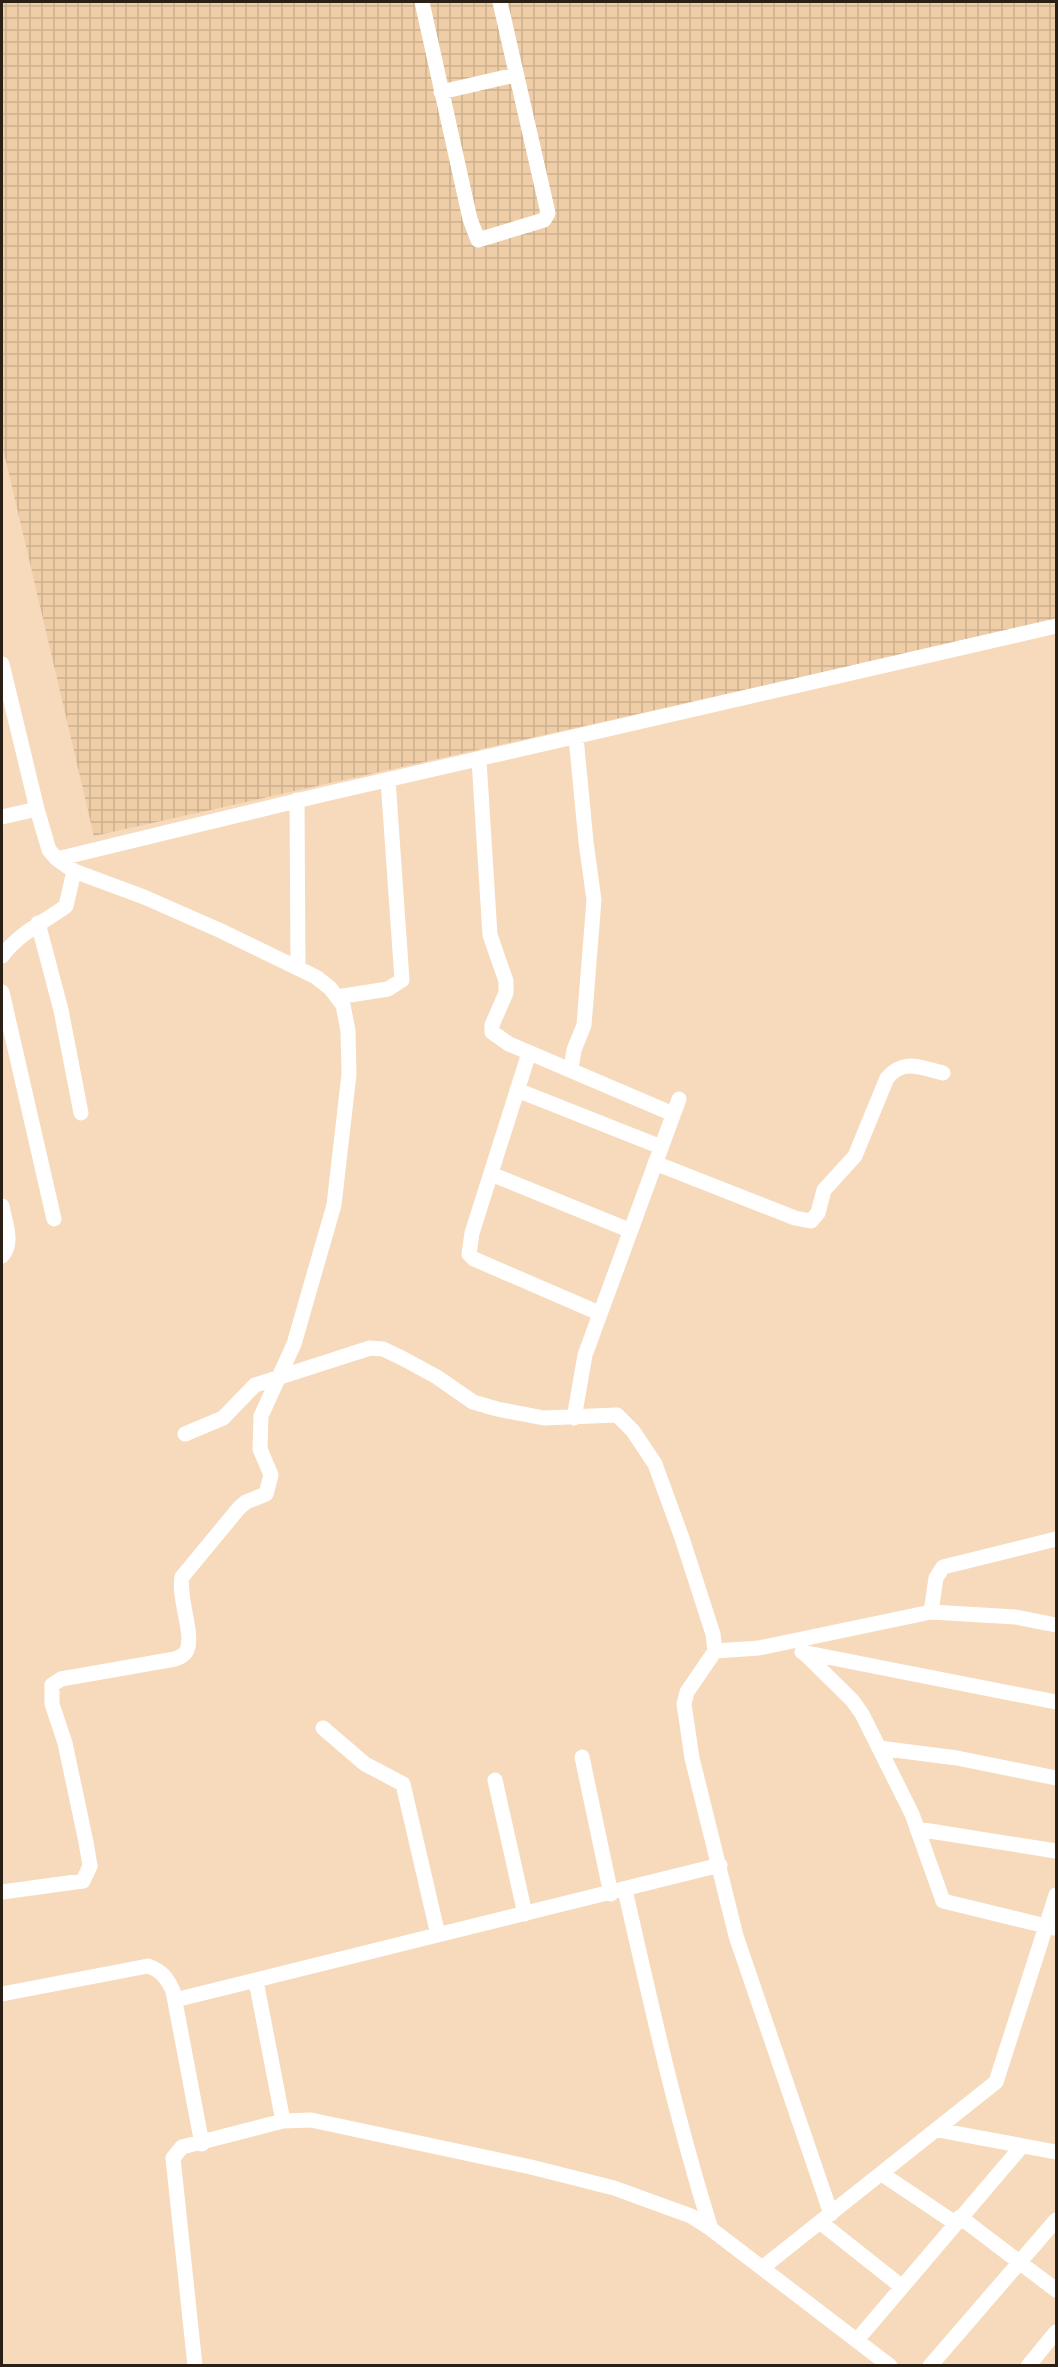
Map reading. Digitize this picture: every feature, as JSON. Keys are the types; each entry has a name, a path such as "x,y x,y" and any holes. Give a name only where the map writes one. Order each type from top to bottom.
{"street":[{"path":"422,2 470,219 478,240 544,220 548,213 500,2"},
{"path":"441,92 515,75"},
{"path":"57,859 297,800 1056,626"},
{"path":"2,664 8,720 27,763 49,850 74,871 144,897 298,967 330,988 343,1005 348,1031 349,1074 334,1205 294,1344 261,1416 260,1449 271,1476 266,1494 246,1502 239,1508 182,1577 180,1589 188,1640 187,1649 183,1655 175,1659 61,1679 52,1685 52,1704 65,1743 86,1842 90,1866 88,1875 83,1881 2,1892"},
{"path":"571,1069 574,1050 584,1026 594,900 576,737"},
{"path":"479,760 490,935 506,981 506,993 492,1025 492,1032 496,1037 529,1053 673,1114"},
{"path":"337,997 388,989 397,986 402,980 388,780"},
{"path":"297,800 298,967"},
{"path":"2,817 37,809"},
{"path":"4,948 66,906 74,871"},
{"path":"38,923 61,1010 81,1113"},
{"path":"2,993 54,1219"},
{"path":"553,1062 574,1050"},
{"path":"529,1053 472,1233 469,1254 474,1259 599,1313"},
{"path":"655,1163 795,1218 811,1221 818,1213 824,1190 855,1156 887,1078 893,1071 905,1065 943,1073"},
{"path":"517,1090 661,1147"},
{"path":"574,1418 585,1355 679,1099"},
{"path":"491,1174 629,1230"},
{"path":"2,1206 9,1240 8,1250 2,1256"},
{"path":"185,1434 223,1418 249,1389 341,1355 370,1348 383,1349 437,1377 473,1402 544,1418 617,1415 633,1431 655,1464 713,1634 715,1651 687,1692 684,1704 692,1758 740,1947 826,2218 902,2287"},
{"path":"931,1612 936,1578 943,1567 1056,1539"},
{"path":"715,1651 788,1642 931,1612 1016,1617 1056,1625"},
{"path":"788,1642 804,1653 852,1700 879,1748 917,1829 943,1901 1051,1927"},
{"path":"804,1653 1056,1702"},
{"path":"323,1728 365,1764 404,1784 438,1935"},
{"path":"879,1748 957,1758 1056,1778"},
{"path":"582,1757 711,2229"},
{"path":"495,1780 525,1914"},
{"path":"917,1829 1056,1851"},
{"path":"175,2000 720,1865"},
{"path":"762,2268 996,2082 1051,1927 1056,1895"},
{"path":"2,1994 148,1966 159,1970 167,1978 175,2000 202,2144"},
{"path":"256,1981 283,2121"},
{"path":"195,2366 173,2158 182,2147 202,2144 283,2121 311,2120 542,2169 614,2188 683,2213 711,2229 890,2366"},
{"path":"938,2130 1056,2152"},
{"path":"857,2340 1022,2146"},
{"path":"882,2174 958,2220 1020,2262 1056,2290"},
{"path":"930,2366 1056,2220"},
{"path":"1028,2366 1056,2332"}],"shaded area":[{"path":"2,2 1056,2 1056,620 94,836 2,444"}]}
